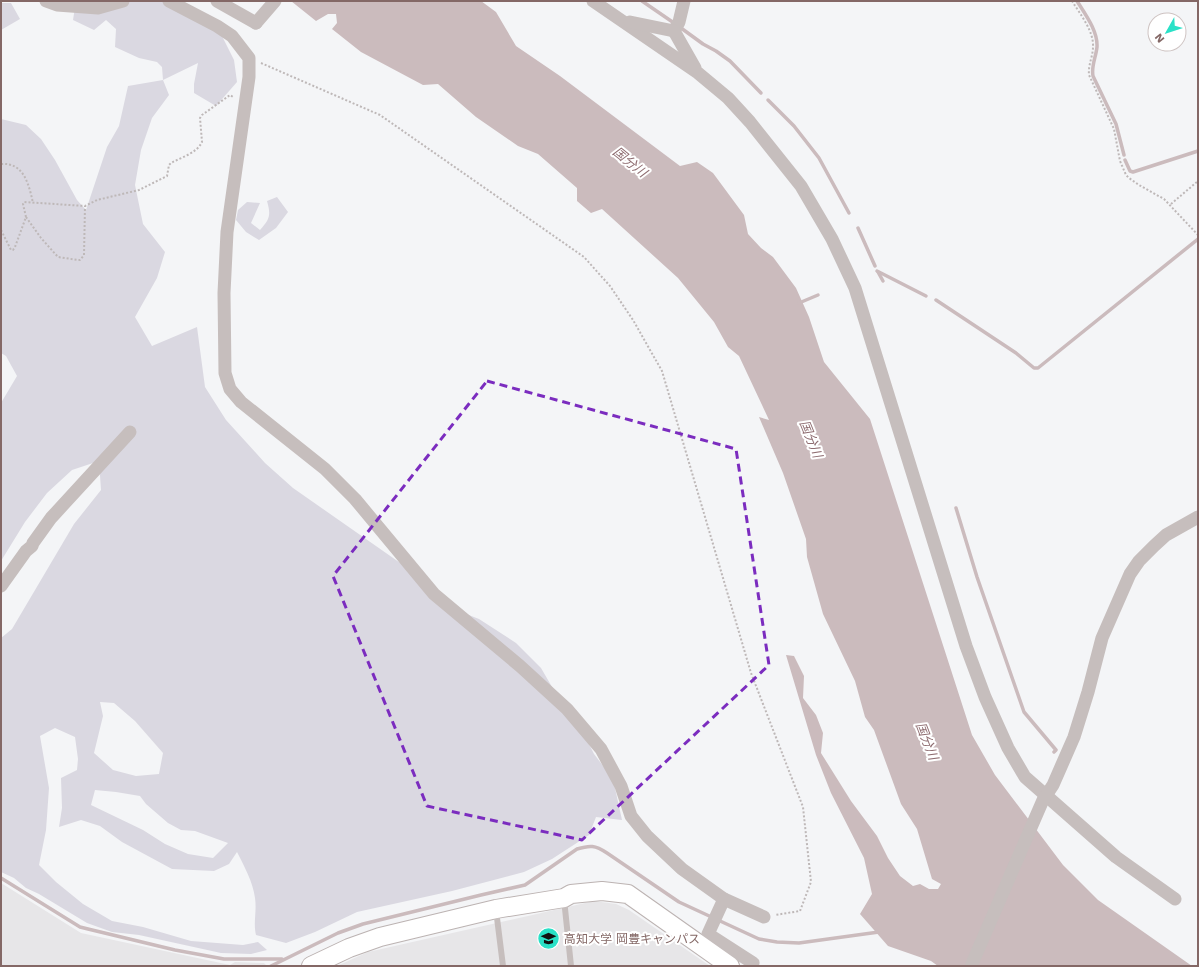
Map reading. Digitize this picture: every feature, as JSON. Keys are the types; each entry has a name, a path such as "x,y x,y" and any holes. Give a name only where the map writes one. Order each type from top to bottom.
{"street":[{"path":"46,1 57,5 98,8 123,1"},
{"path":"169,1 217,26 232,36 249,58 249,77 246,101 227,232 225,278 225,373 230,389 241,402 325,469 350,494 434,594 520,666 567,709 601,749 620,786 631,816 647,836 721,904 764,917"},
{"path":"217,1 258,21"},
{"path":"234,1 258,21"},
{"path":"258,21 275,1"},
{"path":"674,31 679,22 684,1"},
{"path":"595,2 698,73 728,98 750,122 801,186 832,239 855,288 964,638 985,697 1008,748 1025,777 1044,797 1116,857 1175,899"},
{"path":"622,21 674,31 698,73"},
{"path":"1,586 32,546 51,518 130,432"},
{"path":"971,966 1044,797 1053,785 1074,737 1088,692 1100,643 1130,574 1139,561 1166,535 1198,517"},
{"path":"311,966 349,948 380,937 496,909 564,898 571,894 602,891 628,894 730,966"},
{"path":"721,904 708,934 754,963 752,966"}],"lane":[{"path":"564,898 571,966"},
{"path":"496,909 503,966"}],"path":[{"path":"1072,1 1092,38 1093,45 1089,75 1114,129 1120,161 1126,175 1134,182 1159,195 1171,204 1198,235"},
{"path":"249,58 380,115 584,257 610,286 633,320 662,371 751,673 803,808 811,882 800,911 764,917"},
{"path":"85,206 84,255 80,260 78,260 58,257 41,238 26,217 23,204 24,202 85,206 97,200 139,190 167,176 169,165 171,163 197,150 202,142 200,118 202,115 230,96 246,101"},
{"path":"1,164 13,165 20,170 28,182 33,203"},
{"path":"1171,204 1198,181"},
{"path":"1,230 11,250 13,250 26,217"}],"highlighted area":[{"path":"487,381 736,449 769,665 582,840 427,806 333,576"}],"shaded area":[{"path":"76,1 166,1 219,30 234,60 237,82 216,106 194,93 198,63 163,80 162,67 157,62 139,58 115,47 116,29 106,20 94,30 73,20"},
{"path":"1,3 11,3 20,19 1,30"},
{"path":"163,80 169,95 152,118 141,150 135,185 143,224 165,252 157,278 135,317 152,346 197,327 205,387 226,420 265,463 293,488 406,567 456,610 479,619 516,643 541,668 559,699 581,728 594,754 613,779 622,820 596,817 589,835 552,859 524,872 452,891 357,912 315,932 286,943 256,935 254,892 248,874 237,852 229,864 214,871 172,869 122,842 100,826 81,820 59,827 62,808 61,778 77,770 78,759 75,737 55,728 40,736 49,788 46,830 39,865 56,882 83,904 112,921 143,927 191,941 243,945 258,942 267,950 251,954 221,953 139,935 112,932 87,923 39,894 26,888 14,878 1,872 1,638 12,629 74,524 101,490 99,461 72,470 47,493 25,522 1,561 1,403 17,376 6,356 1,353 1,119 26,125 41,139 55,160 77,200 86,210 107,147 119,126 128,86","holes":["100,702 114,703 135,721 163,753 159,774 136,776 113,770 94,753 103,716","95,790 140,796 146,804 168,823 181,830 195,831 228,843 213,858 188,854 165,844 143,830 91,805"]},
{"path":"277,197 288,212 276,228 259,240 246,232 236,220 238,210 247,202 260,203 251,223 260,230 269,217 267,201"},
{"path":"1,883 81,933 230,965 235,962 264,963 267,966 1,966"},
{"name":"高知大学 岡豊キャンパス","path":"594,901 616,904 629,910 710,966 337,966 368,952"}],"water":[{"name":"国分川","path":"291,1 481,1 496,12 516,46 560,76 680,166 697,162 713,173 744,215 748,234 761,248 773,257 796,288 809,317 824,362 870,419 972,735 995,775 1063,865 1098,900 1192,966 938,966 931,961 888,946 860,914 872,894 864,858 831,793 816,755 786,655 794,656 804,676 803,698 816,715 823,733 821,753 851,801 877,836 888,858 900,876 913,886 920,884 929,889 938,889 941,884 932,879 917,829 901,804 874,730 865,717 855,681 823,614 807,557 806,539 783,473 759,417 769,420 739,356 728,347 714,322 678,278 602,209 591,213 577,201 577,188 538,154 518,146 476,117 438,84 423,85 361,52 332,29 337,23 336,14 328,14 316,21"}],"waterway":[{"path":"642,1 674,23"},
{"path":"1077,1 1090,23 1097,41 1093,65 1093,76 1116,124 1124,155"},
{"path":"681,28 730,61 761,93"},
{"path":"768,100 794,126 819,158 849,213"},
{"path":"1125,160 1130,171 1133,172 1198,151"},
{"path":"858,228 875,266"},
{"path":"936,300 1016,353 1034,368 1038,368 1198,239"},
{"path":"877,271 926,296"},
{"path":"878,272 883,281"},
{"path":"799,303 818,295"},
{"path":"956,508 977,577 1024,712 1056,750 1054,752"},
{"path":"271,966 338,933 363,924 525,885 577,849 589,846 603,850 679,902 759,939 799,943 879,932"},
{"path":"1,878 80,927 175,950 224,959 282,959"}],"place":[{"name":"高知大学 岡豊キャンパス","path":"549,939"}]}
